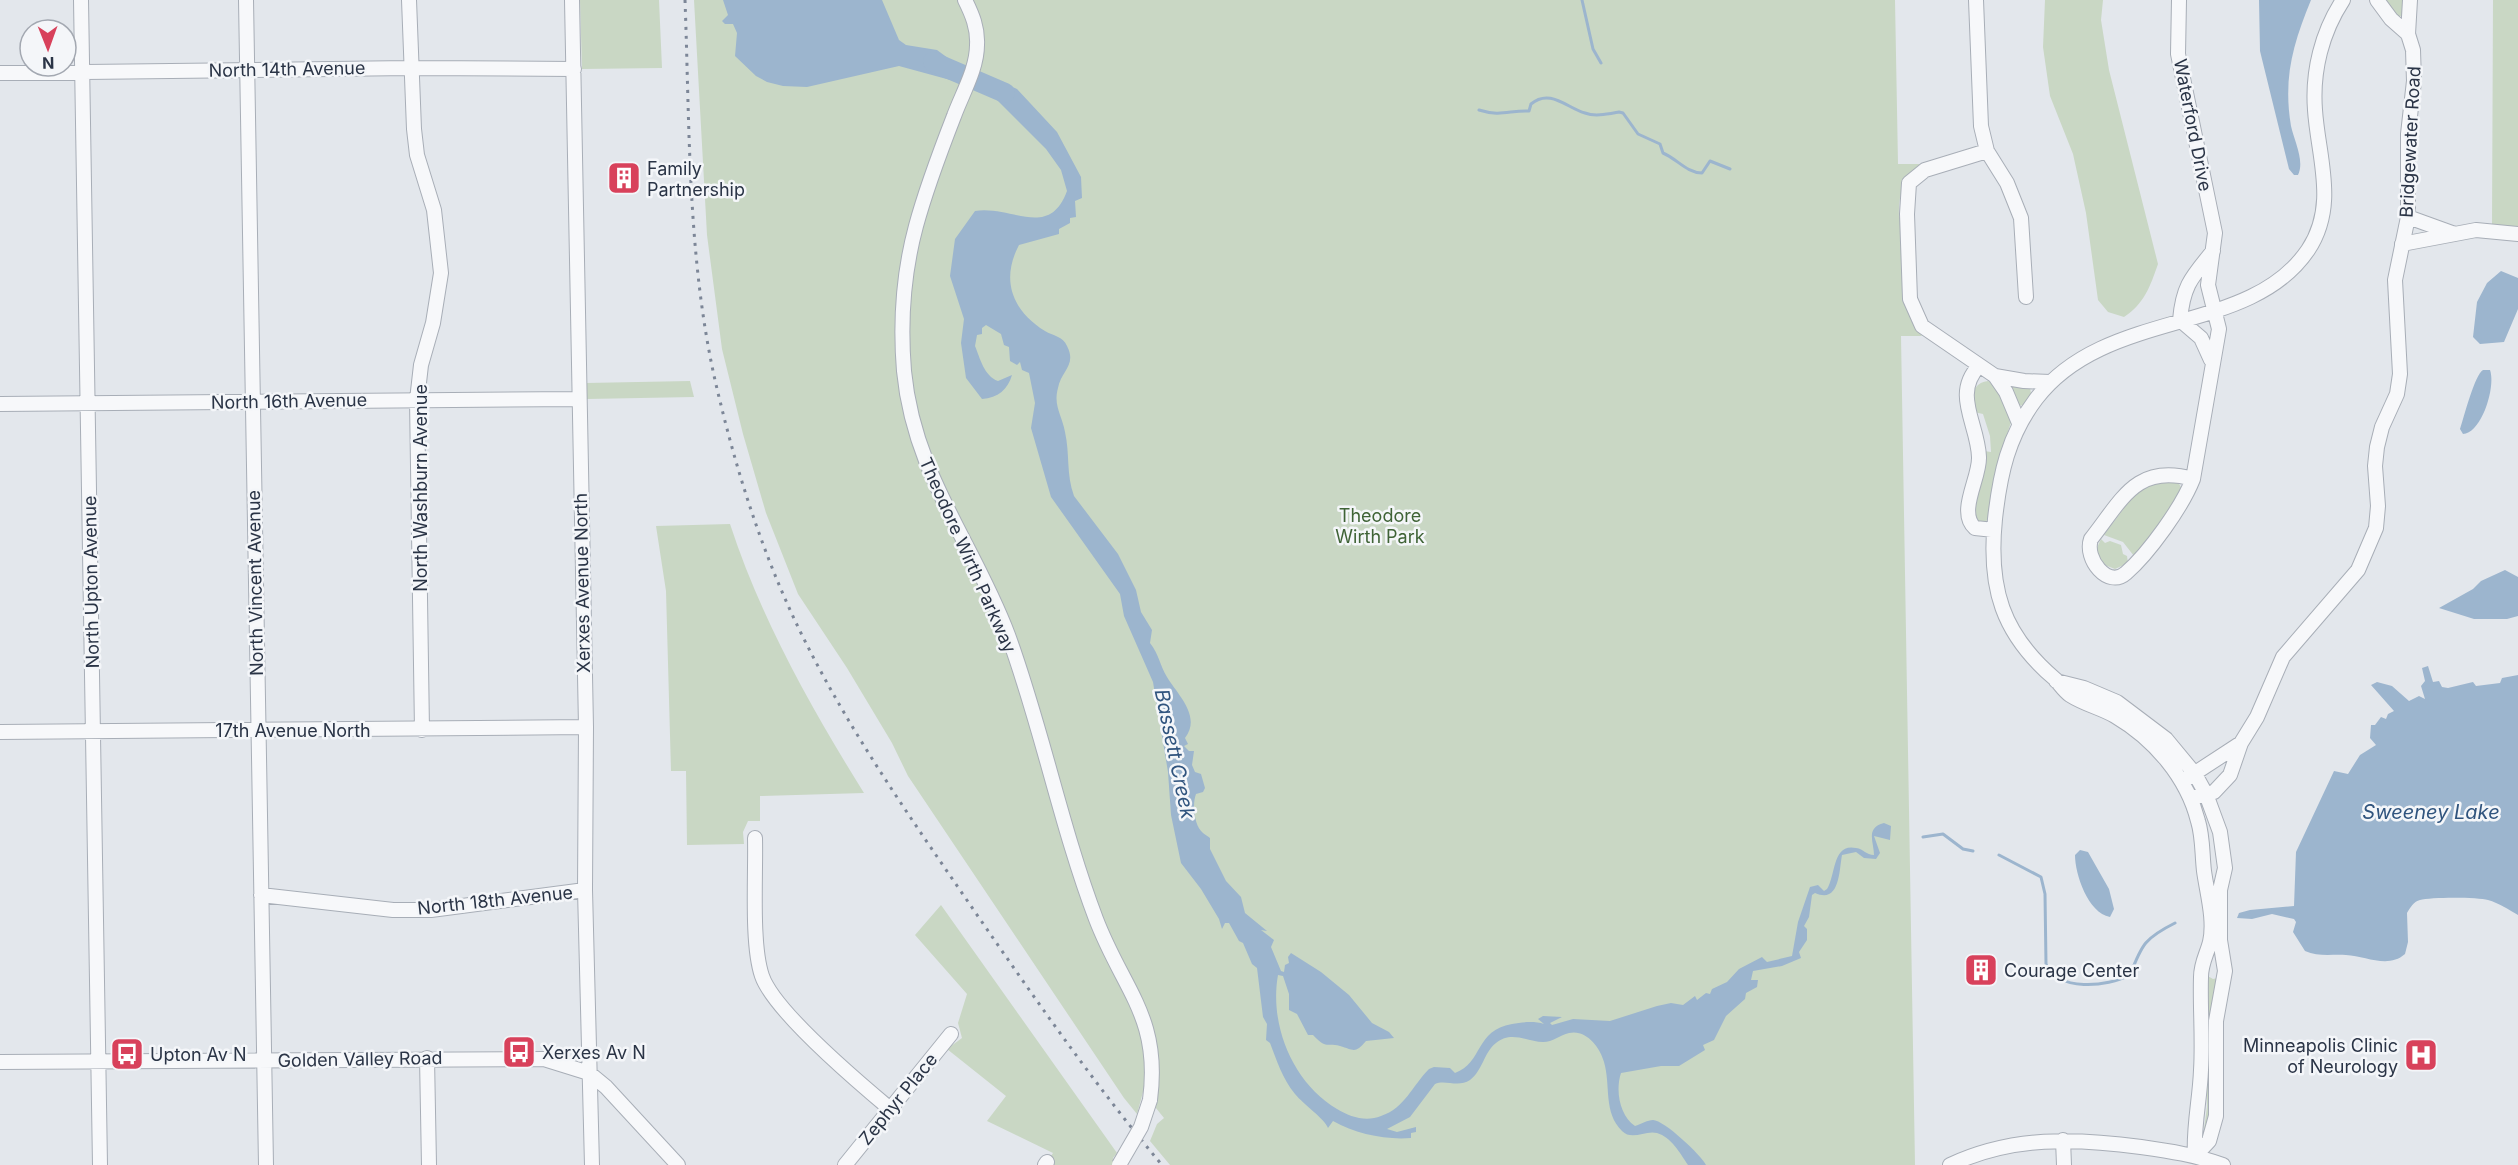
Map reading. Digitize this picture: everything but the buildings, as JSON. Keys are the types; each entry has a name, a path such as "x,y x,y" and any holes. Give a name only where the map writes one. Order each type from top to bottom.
{"street":[{"name":"North Upton Avenue","path":"81,0 100,1165"},
{"name":"North Vincent Avenue","path":"246,0 266,1165"},
{"name":"North Washburn Avenue","path":"409,0 410,68 417,155 434,210 441,273 433,323 421,365 417,400 422,730"},
{"name":"Xerxes Avenue North","path":"572,0 585,727 585,890 592,1165"},
{"name":"Theodore Wirth Parkway","path":"965,0 977,35 973,68 936,161 909,254 902,320 904,371 911,417 934,487 1008,636 1096,920 1147,1024 1152,1058 1149,1100 1141,1127 1119,1165"},
{"path":"1976,0 1979,114 1987,151 2011,192 2021,218 2025,248 2026,297"},
{"name":"Waterford Drive","path":"2178,0 2178,54 2215,233 2215,249 2208,285 2219,329 2211,360 2200,448 2193,479 2178,511 2126,573 2111,576 2100,571 2090,560 2088,548 2091,539 2130,490 2144,479 2160,474 2175,474 2193,479"},
{"path":"2195,1156 2209,1141 2216,1116 2216,1021 2225,971 2220,940 2220,890 2225,868 2223,845 2206,794 2129,724 2068,694 2028,654 2015,636 2003,612 1992,562 1994,530 2004,461 2019,423 2049,382 2094,351 2262,292 2284,278 2304,254 2317,231 2325,188 2315,108 2315,78 2323,42 2343,0"},
{"path":"2377,0 2391,19 2408,34"},
{"name":"Bridgewater Road","path":"2191,798 2214,792 2230,775 2241,743 2257,717 2283,657 2294,641 2327,608 2353,577 2368,551 2376,528 2378,506 2375,466 2382,427 2397,393 2400,374 2394,299 2408,217 2408,134 2414,64 2408,34 2410,0"},
{"name":"North 14th Avenue","path":"0,73 410,68 573,69"},
{"path":"1987,151 1925,170 1912,178 1907,190 1910,305 1927,330 1995,376 2049,382"},
{"path":"2408,217 2454,234"},
{"path":"2402,243 2476,230 2518,234"},
{"path":"2181,320 2183,293 2188,282 2215,249"},
{"path":"2181,320 2201,338 2211,360"},
{"path":"1979,366 1971,375 1965,396 1979,459 1968,514 1975,528 1994,530"},
{"path":"1995,376 2006,392 2019,423"},
{"name":"North 16th Avenue","path":"0,404 578,399"},
{"name":"17th Avenue North","path":"0,732 585,727"},
{"name":"Bridgewater Road","path":"2188,778 2241,743"},
{"path":"2188,778 2202,837 2209,893 2211,941 2201,974 2202,1069 2194,1137 2195,1156"},
{"path":"755,838 757,952 762,978 779,1005 889,1108"},
{"name":"North 18th Avenue","path":"261,895 393,910 432,910 585,890"},
{"name":"Zephyr Place","path":"845,1165 951,1034"},
{"path":"427,1058 429,1165"},
{"name":"Golden Valley Road","path":"0,1062 544,1059 589,1073 606,1087 678,1165"},
{"path":"2063,1140 2064,1165"},
{"path":"1950,1165 1987,1150 2014,1144 2063,1140 2120,1144 2195,1156 2223,1165"}],"green space":[{"path":"580,0 659,0 662,68 582,69"},
{"name":"Theodore Wirth Park","path":"694,0 1895,0 1898,164 1920,164 1906,182 1899,209 1899,217 1902,219 1902,265 1905,295 1908,309 1922,336 1901,336 1915,1165 1170,1165 1150,1141 1157,1124 1164,1118 1143,1092 1137,1114 1124,1098 908,776 892,743 847,668 798,594 766,513 722,349 707,235"},
{"path":"2045,0 2103,0 2101,20 2109,70 2158,264 2146,294 2124,317 2108,312 2098,300 2086,213 2073,154 2050,96 2043,47"},
{"path":"2385,0 2405,0 2404,16 2398,16"},
{"path":"2493,0 2518,0 2518,229 2492,225"},
{"path":"690,381 694,397 587,399 586,383"},
{"path":"1988,381 1996,384 2011,422 1995,473 1988,520 1979,524 1973,513 1982,480 1984,451 1991,452 1990,436 1983,414 1974,412 1972,397 1979,384"},
{"path":"2006,382 2030,387 2031,394 2023,405 2018,406"},
{"path":"2154,482 2178,482 2182,489 2168,514 2134,556 2123,542 2104,535 2136,492"},
{"path":"730,524 742,559 772,628 806,696 864,793 760,796 760,821 748,821 743,832 744,844 687,845 686,771 671,771 666,591 656,526"},
{"path":"2101,539 2105,543 2110,541 2121,545 2128,563 2115,569 2105,565 2095,552"},
{"path":"941,905 1117,1153 1113,1158 1118,1165 1050,1165 1047,1162 1053,1153 987,1121 1006,1096 947,1049 962,1038 958,1023 967,994 915,935"},
{"path":"2206,975 2213,979 2218,978 2213,1108 2203,1137 2207,1107"}],"water":[{"path":"723,0 882,0 899,40 906,45 937,50 960,67 954,81 899,66 807,87 783,86 767,82 756,76 735,56 737,33 733,24 725,24 722,21 728,15"},
{"path":"2259,0 2311,0 2299,32 2289,77 2291,126 2300,163 2298,175 2294,175 2289,169 2260,51"},
{"path":"984,74 1017,89 1057,132 1081,177 1082,198 1075,201 1076,217 1070,218 1070,223 1059,229 1059,234 1019,245 1013,258 1010,283 1013,294 1025,314 1045,331 1063,340 1070,353 1069,363 1060,382 1057,400 1064,426 1074,496 1118,554 1136,590 1141,612 1152,630 1150,643 1171,684 1186,706 1191,722 1190,730 1185,738 1188,744 1184,746 1189,751 1194,751 1192,765 1195,772 1201,774 1205,788 1203,792 1196,794 1195,798 1194,809 1200,830 1210,838 1210,849 1226,881 1241,897 1245,913 1267,931 1261,930 1274,940 1271,947 1281,971 1284,972 1285,965 1289,963 1288,957 1291,953 1321,972 1349,995 1372,1023 1389,1032 1394,1038 1366,1041 1354,1050 1326,1045 1313,1035 1308,1035 1297,1014 1289,1010 1289,994 1283,976 1278,975 1276,994 1281,1033 1297,1068 1321,1098 1347,1114 1364,1119 1375,1118 1396,1108 1429,1069 1450,1068 1455,1073 1464,1068 1471,1062 1491,1033 1500,1027 1524,1022 1544,1024 1538,1019 1543,1016 1562,1017 1550,1023 1552,1025 1573,1019 1610,1021 1657,1006 1671,1003 1683,1005 1695,996 1697,1000 1706,993 1710,994 1712,989 1727,982 1739,969 1762,957 1767,962 1792,956 1798,922 1810,887 1818,885 1824,891 1827,889 1836,861 1843,850 1856,848 1874,855 1872,832 1874,828 1884,823 1891,826 1890,840 1874,836 1880,853 1876,859 1864,858 1856,852 1842,855 1839,877 1834,890 1829,894 1815,893 1812,895 1809,917 1804,926 1807,929 1807,940 1799,952 1801,958 1782,966 1753,971 1751,980 1758,980 1757,987 1746,993 1745,999 1726,1016 1714,1040 1703,1045 1705,1050 1679,1066 1661,1066 1621,1073 1620,1103 1630,1122 1635,1126 1651,1120 1658,1122 1682,1139 1706,1165 1688,1165 1675,1146 1662,1135 1652,1132 1630,1135 1622,1131 1612,1116 1602,1056 1591,1040 1575,1032 1547,1042 1514,1037 1502,1039 1492,1047 1470,1080 1461,1083 1435,1084 1410,1117 1387,1129 1397,1132 1416,1127 1416,1132 1411,1133 1411,1138 1371,1135 1333,1121 1328,1128 1290,1088 1270,1043 1266,1040 1267,1024 1263,1017 1257,968 1252,964 1243,943 1239,941 1229,923 1225,923 1222,929 1219,919 1201,889 1181,863 1171,815 1168,772 1153,682 1124,616 1120,594 1051,497 1031,428 1035,403 1029,373 1022,370 1020,362 1017,365 1010,361 1009,347 1004,345 1001,334 986,325 982,328 982,334 977,335 975,346 986,371 998,381 1012,375 1005,388 997,395 982,399 966,378 961,343 964,319 950,276 955,239 975,211 989,210 1040,217 1050,214 1059,206 1067,191 1061,170 1046,149 996,99 978,91"},
{"path":"2501,271 2518,278 2518,309 2504,342 2480,344 2473,337 2477,302 2487,283"},
{"path":"2483,370 2490,370 2491,377 2486,408 2476,426 2470,432 2463,434 2460,429 2467,406 2477,379"},
{"path":"2505,570 2518,577 2518,616 2507,619 2474,619 2439,608 2473,589 2481,581"},
{"name":"Sweeney Lake","path":"2428,666 2433,682 2439,681 2442,687 2448,688 2473,682 2476,686 2500,683 2502,678 2518,675 2518,915 2483,899 2443,898 2418,901 2407,913 2408,942 2405,954 2391,961 2346,955 2315,954 2305,951 2293,932 2296,922 2294,919 2272,914 2252,919 2237,918 2239,913 2250,910 2294,906 2296,852 2334,771 2348,774 2360,755 2376,745 2370,738 2371,725 2375,725 2381,717 2386,719 2388,714 2394,711 2371,685 2377,682 2392,686 2409,701 2419,696 2425,699 2421,686 2425,681 2422,668"},
{"path":"2080,850 2088,852 2109,889 2114,909 2110,917 2095,908 2084,892 2077,872 2075,855"}],"waterway":[{"path":"1582,0 1593,49 1601,63"},
{"name":"Bassett Creek","path":"933,62 1005,93"},
{"path":"1479,110 1499,113 1529,111 1531,104 1538,100 1552,98 1589,114 1602,115 1619,112 1623,113 1638,134 1660,144 1663,153 1692,171 1702,173 1710,161 1730,169"},
{"path":"1923,837 1943,834 1963,849 1973,851"},
{"path":"1999,855 2041,877 2045,894 2046,964 2052,973 2061,979 2072,983 2096,984 2130,975 2146,943 2157,933 2175,923"}],"railway":[{"path":"685,0 692,202 701,302 709,352 720,401 756,526 780,586 825,680 907,812 1064,1039 1162,1165"}],"place":[{"name":"Family Partnership","path":"624,178"},
{"name":"Courage Center","path":"1981,970"},
{"name":"Xerxes Av N","path":"519,1052"},
{"name":"Upton Av N","path":"127,1054"},
{"name":"Minneapolis Clinic of Neurology","path":"2421,1055"}]}
